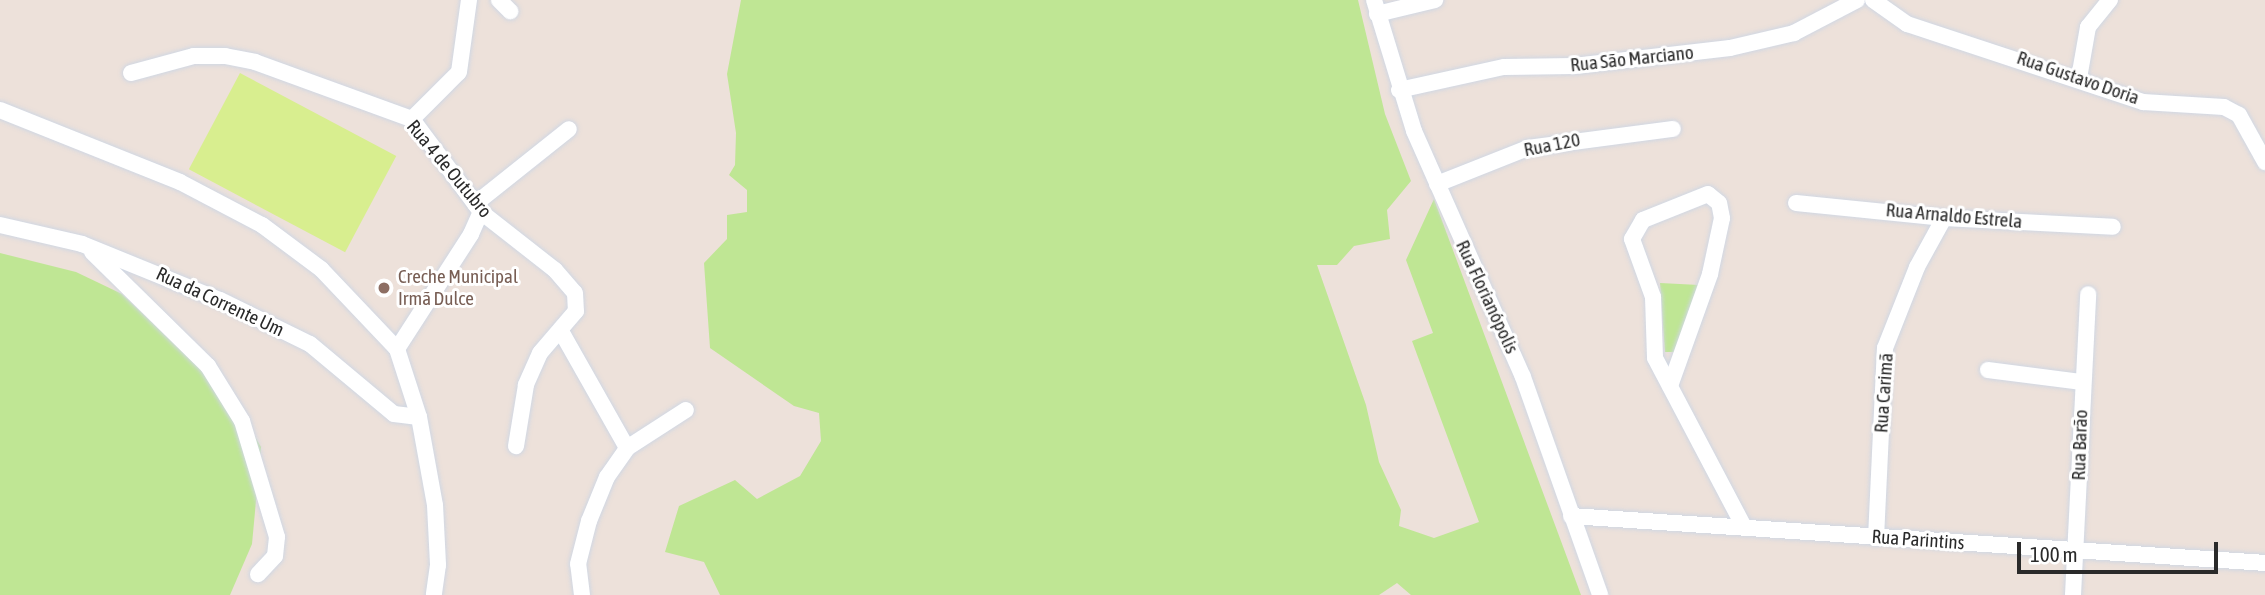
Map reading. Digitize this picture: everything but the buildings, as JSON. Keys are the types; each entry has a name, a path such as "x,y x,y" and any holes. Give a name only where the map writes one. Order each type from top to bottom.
{"street":[{"path":"412,119 460,72 469,0"},
{"path":"1376,7 1436,0"},
{"name":"Rua São Marciano","path":"1399,90 1504,67 1574,66 1730,48 1794,33 1857,0"},
{"name":"Rua Gustavo Doria","path":"1873,0 1907,24 2079,78 2144,102 2224,107 2239,116 2265,162"},
{"path":"2079,78 2088,27 2110,0"},
{"name":"Rua Florianópolis","path":"1376,7 1399,90 1437,184 1523,377 1600,595"},
{"name":"Rua 4 de Outubro","path":"131,73 194,56 225,56 412,119 478,208 555,270 575,293 576,311 562,333"},
{"path":"0,110 180,182 262,225 321,269 397,349 419,417 435,505 438,565 434,595"},
{"path":"397,349 468,241 478,208 569,129"},
{"name":"Rua 120","path":"1437,184 1528,148 1673,129"},
{"path":"1670,386 1710,274 1722,218 1719,203 1707,194 1643,220 1632,239 1653,297 1655,358 1743,525"},
{"name":"Rua Arnaldo Estrela","path":"1796,203 1944,218 2113,227"},
{"name":"Rua Carimã","path":"1876,538 1885,348 1917,267 1944,218"},
{"name":"Rua da Corrente Um","path":"0,225 82,244 220,300 310,344 360,382 387,409 419,417"},
{"path":"82,244 135,291 208,366 242,421 277,537 275,556 258,573"},
{"name":"Rua Barão","path":"2073,595 2088,294"},
{"path":"516,446 526,385 540,353 562,333 627,448"},
{"path":"1988,370 2082,382"},
{"path":"582,595 578,564 589,521 607,477 627,448 686,410"},
{"name":"Rua Parintins","path":"1571,516 1743,525 1876,538 2265,563"}],"green space":[{"path":"741,0 1358,0 1385,114 1411,181 1387,210 1390,239 1354,246 1337,265 1317,265 1366,405 1379,462 1401,510 1399,526 1434,538 1479,522 1412,341 1433,333 1406,260 1434,199 1581,595 1411,595 1397,583 1379,595 720,595 704,562 665,552 679,506 735,480 757,499 800,476 821,441 819,413 794,406 710,348 704,263 727,239 727,215 747,212 747,190 729,175 735,165 736,133 727,74"},
{"path":"240,73 396,156 345,252 189,169"},
{"path":"0,253 76,272 122,294 234,401 261,447 252,544 230,595 0,595"},
{"path":"1660,283 1699,285 1675,352 1665,352"}],"place":[{"name":"Creche Municipal Irmã Dulce","path":"384,288"}]}
